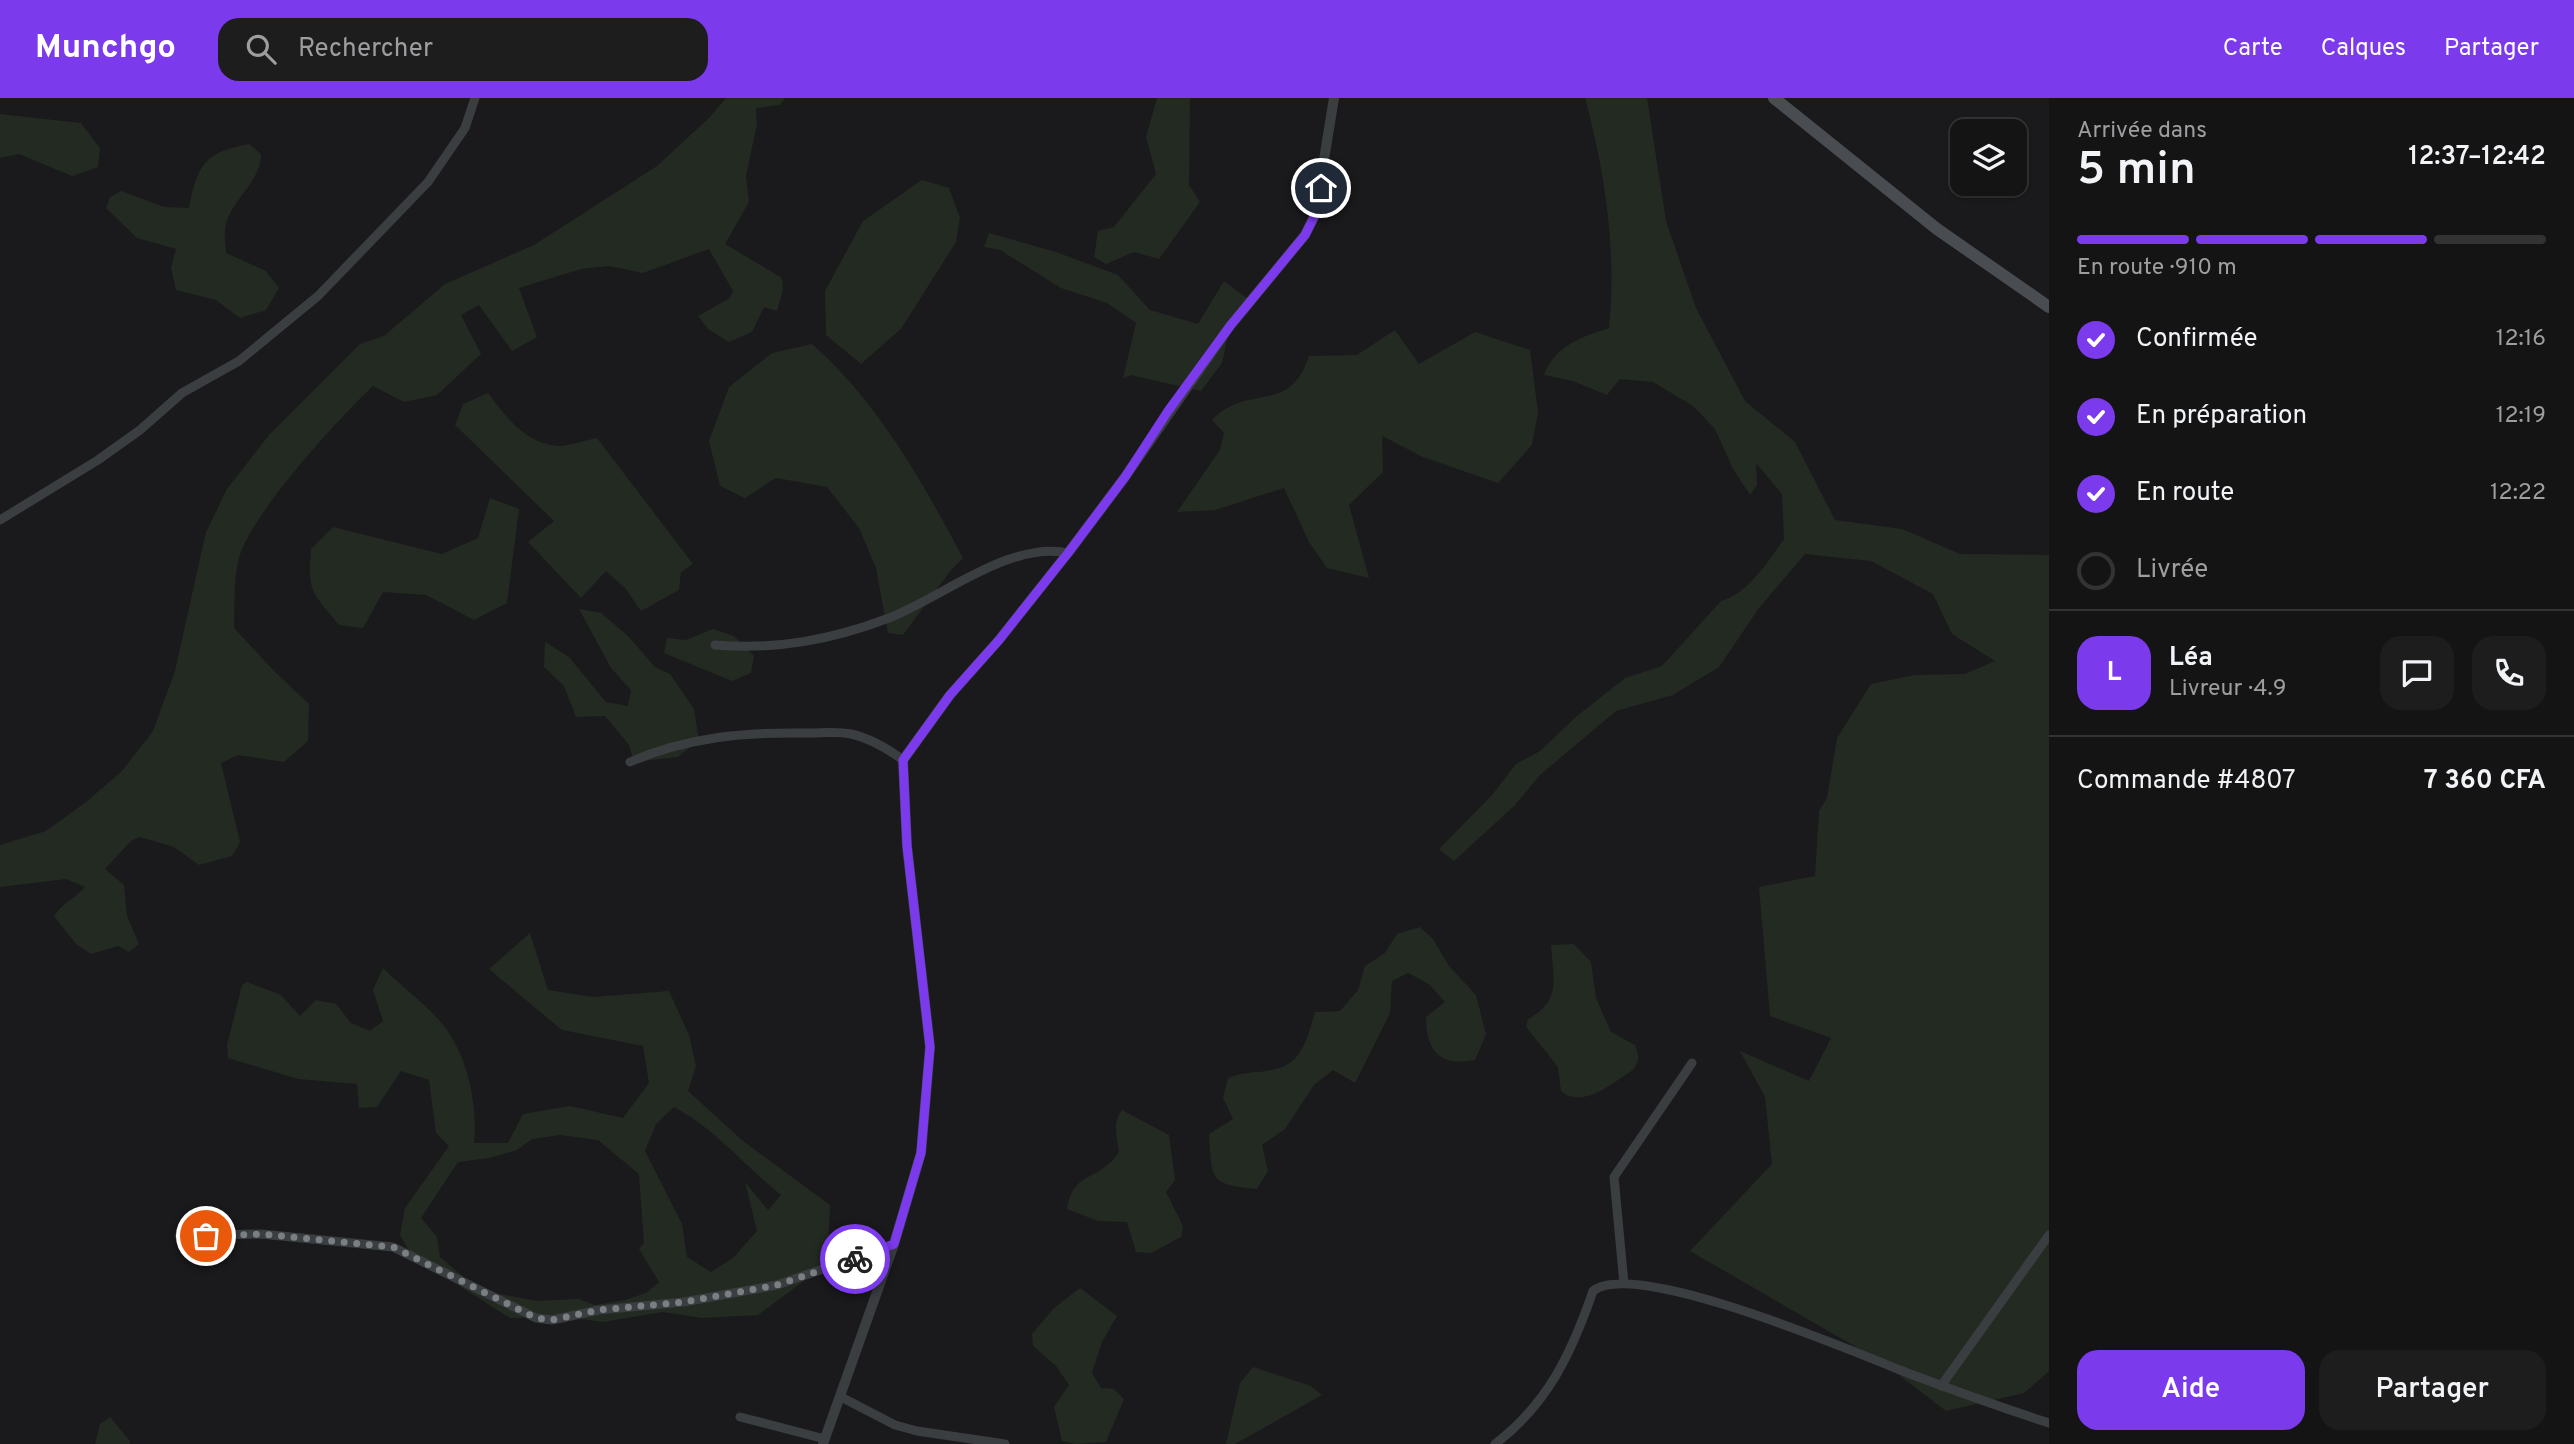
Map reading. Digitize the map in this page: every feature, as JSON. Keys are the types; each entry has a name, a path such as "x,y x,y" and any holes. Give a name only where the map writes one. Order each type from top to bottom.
{"main road":[{"path":"1774,98 1937,229 2049,307"}],"street":[{"path":"0,520 98,460 140,430 182,393 248,354 318,296 428,183 465,128 475,98"},
{"path":"740,1417 824,1442 894,1244 921,1153 930,1047 907,846 903,760 950,695 999,640 1068,553 1125,477 1168,411 1230,326 1305,235 1315,215 1334,98"},
{"path":"715,645 760,649 840,635 892,617 961,581 1023,555 1051,549 1068,553"},
{"path":"630,762 667,746 721,736 770,732 850,733 891,751 903,760"},
{"path":"1624,1284 1614,1177 1692,1063"},
{"path":"179,1236 261,1234 393,1247 525,1314 552,1320 599,1310 684,1302 777,1285 894,1244"},
{"path":"1941,1385 2049,1235"},
{"path":"1495,1444 1525,1419 1557,1377 1579,1333 1593,1291 1599,1287 1624,1284 1714,1301 1793,1327 1941,1385 2049,1423"},
{"path":"841,1397 895,1425 917,1431 1005,1444"}],"shaded area":[{"path":"726,98 785,98 780,105 756,108 757,124 746,176 749,202 725,244 782,278 783,290 777,311 764,307 752,332 729,342 708,329 698,316 730,298 733,291 709,249 643,273 609,266 581,269 519,288 537,337 512,351 479,305 461,315 481,354 437,395 404,402 373,386 297,468 247,539 236,575 234,628 309,704 308,741 284,762 238,755 221,763 240,842 232,856 199,865 174,847 140,837 131,841 105,869 124,885 127,916 139,944 129,952 118,946 91,954 76,944 54,916 85,887 66,879 0,887 0,845 46,831 86,802 122,771 153,731 175,671 206,532 227,489 269,435 360,344 384,336 445,284 534,245 657,166 710,117"},
{"path":"1157,98 1190,98 1189,185 1200,202 1159,259 1134,252 1106,264 1094,257 1098,231 1114,227 1156,174 1146,137"},
{"path":"1585,98 1647,98 1666,221 1696,308 1745,401 1795,442 1835,520 1902,529 1960,554 2049,555 2049,1371 2024,1393 1946,1411 1882,1362 1690,1251 1772,1164 1765,1097 1740,1051 1809,1081 1831,1038 1770,1016 1759,887 1815,876 1819,811 1827,798 1837,738 1871,684 1915,675 1965,674 1995,661 1952,634 1933,594 1871,561 1805,554 1759,608 1719,667 1673,695 1616,711 1541,774 1514,806 1454,861 1439,849 1492,795 1516,764 1540,751 1577,716 1625,678 1662,666 1721,601 1749,584 1784,539 1782,494 1756,463 1757,485 1750,495 1733,469 1715,429 1693,406 1653,382 1620,379 1607,395 1573,381 1544,375 1555,357 1570,344 1609,328 1611,270 1608,212"},
{"path":"0,114 81,123 100,148 98,167 72,176 19,154 0,158"},
{"path":"249,144 261,154 260,165 227,220 226,253 266,271 279,288 266,310 240,318 216,300 176,290 171,268 176,249 137,238 106,208 110,197 121,191 164,207 189,208 196,181 205,163 222,152"},
{"path":"922,180 949,188 960,218 956,242 901,329 861,364 826,335 825,291 863,221"},
{"path":"989,233 1056,252 1118,275 1150,310 1198,324 1224,281 1248,299 1230,326 1222,363 1201,391 1131,375 1123,378 1136,323 1107,303 1061,288 1000,250 984,247"},
{"path":"1395,330 1419,364 1475,332 1530,350 1538,412 1532,445 1498,483 1423,457 1382,436 1383,472 1349,505 1369,578 1327,568 1309,542 1284,488 1215,510 1177,512 1220,450 1224,433 1212,420 1226,409 1279,393 1290,386 1301,375 1309,356 1357,355"},
{"path":"812,344 858,391 878,417 915,472 963,558 903,635 888,633 876,568 859,528 827,487 776,478 745,498 720,486 709,441 729,387 772,353"},
{"path":"488,393 517,427 536,440 558,446 597,438 693,564 681,572 679,590 641,611 626,589 606,571 581,598 528,542 554,521 455,425 463,404"},
{"path":"490,498 519,509 507,603 474,620 426,595 383,592 363,628 339,625 313,591 310,574 311,549 333,527 442,554 478,538"},
{"path":"579,609 601,613 628,636 655,667 670,674 694,709 699,740 678,757 634,762 629,745 605,716 576,717 564,686 544,667 545,642 569,657 606,702 628,706 631,690 611,668"},
{"path":"713,629 734,636 754,656 751,673 732,681 664,653 667,638 686,640"},
{"path":"1420,927 1433,939 1449,966 1476,995 1486,1034 1475,1060 1453,1061 1437,1054 1429,1039 1426,1017 1445,1002 1429,984 1408,973 1392,981 1390,1013 1355,1083 1333,1070 1314,1085 1285,1129 1262,1145 1268,1171 1257,1189 1229,1185 1221,1181 1213,1170 1209,1134 1233,1119 1223,1098 1228,1078 1276,1069 1292,1061 1303,1047 1315,1012 1340,1011 1358,990 1365,966 1385,953 1397,934"},
{"path":"530,933 548,990 593,997 669,991 689,1035 696,1066 688,1091 743,1141 830,1205 828,1247 816,1272 758,1315 702,1318 662,1312 603,1322 566,1317 510,1318 412,1256 400,1235 405,1208 449,1146 436,1133 429,1080 401,1071 377,1107 359,1108 357,1084 298,1079 228,1058 227,1045 242,985 247,982 281,995 300,1016 316,1000 336,1004 351,1023 370,1031 383,1021 373,990 383,968 426,1006 457,1047 472,1095 474,1143 508,1143 523,1114 570,1106 623,1118 649,1083 643,1046 562,1030 489,969","holes":["674,1107 716,1136 781,1195 768,1210 745,1182 757,1231 734,1257 711,1272 687,1257 682,1224 645,1151 656,1124","560,1135 598,1140 639,1174 644,1243 639,1249 659,1282 646,1293 595,1305 579,1299 537,1301 479,1290 440,1257 437,1237 421,1218 458,1162 489,1158 517,1150 532,1139"]},
{"path":"1574,944 1591,962 1596,998 1611,1032 1635,1045 1638,1058 1633,1070 1598,1092 1579,1097 1561,1091 1558,1067 1526,1027 1528,1019 1539,1012 1551,997 1554,979 1551,945"},
{"path":"1122,1110 1169,1135 1175,1180 1166,1192 1183,1226 1181,1237 1151,1253 1136,1252 1127,1222 1098,1221 1067,1209 1075,1188 1111,1162 1119,1152 1116,1125"},
{"path":"1080,1288 1117,1316 1102,1342 1092,1373 1101,1388 1114,1389 1124,1399 1106,1442 1075,1444 1062,1441 1054,1407 1069,1385 1056,1366 1033,1346 1032,1334 1054,1308"},
{"path":"1253,1367 1311,1386 1322,1395 1235,1444 1226,1444 1240,1383"},
{"path":"110,1417 130,1444 95,1444 100,1424"}],"way so far":[{"path":"206,1236 261,1234 393,1247 514,1308 536,1318 552,1320 599,1310 684,1302 777,1285 855,1259"}],"route":[{"path":"855,1259 894,1244 921,1153 930,1047 907,846 903,760 950,695 999,640 1068,553 1125,477 1168,411 1230,326 1305,235 1315,215 1321,188"}]}
